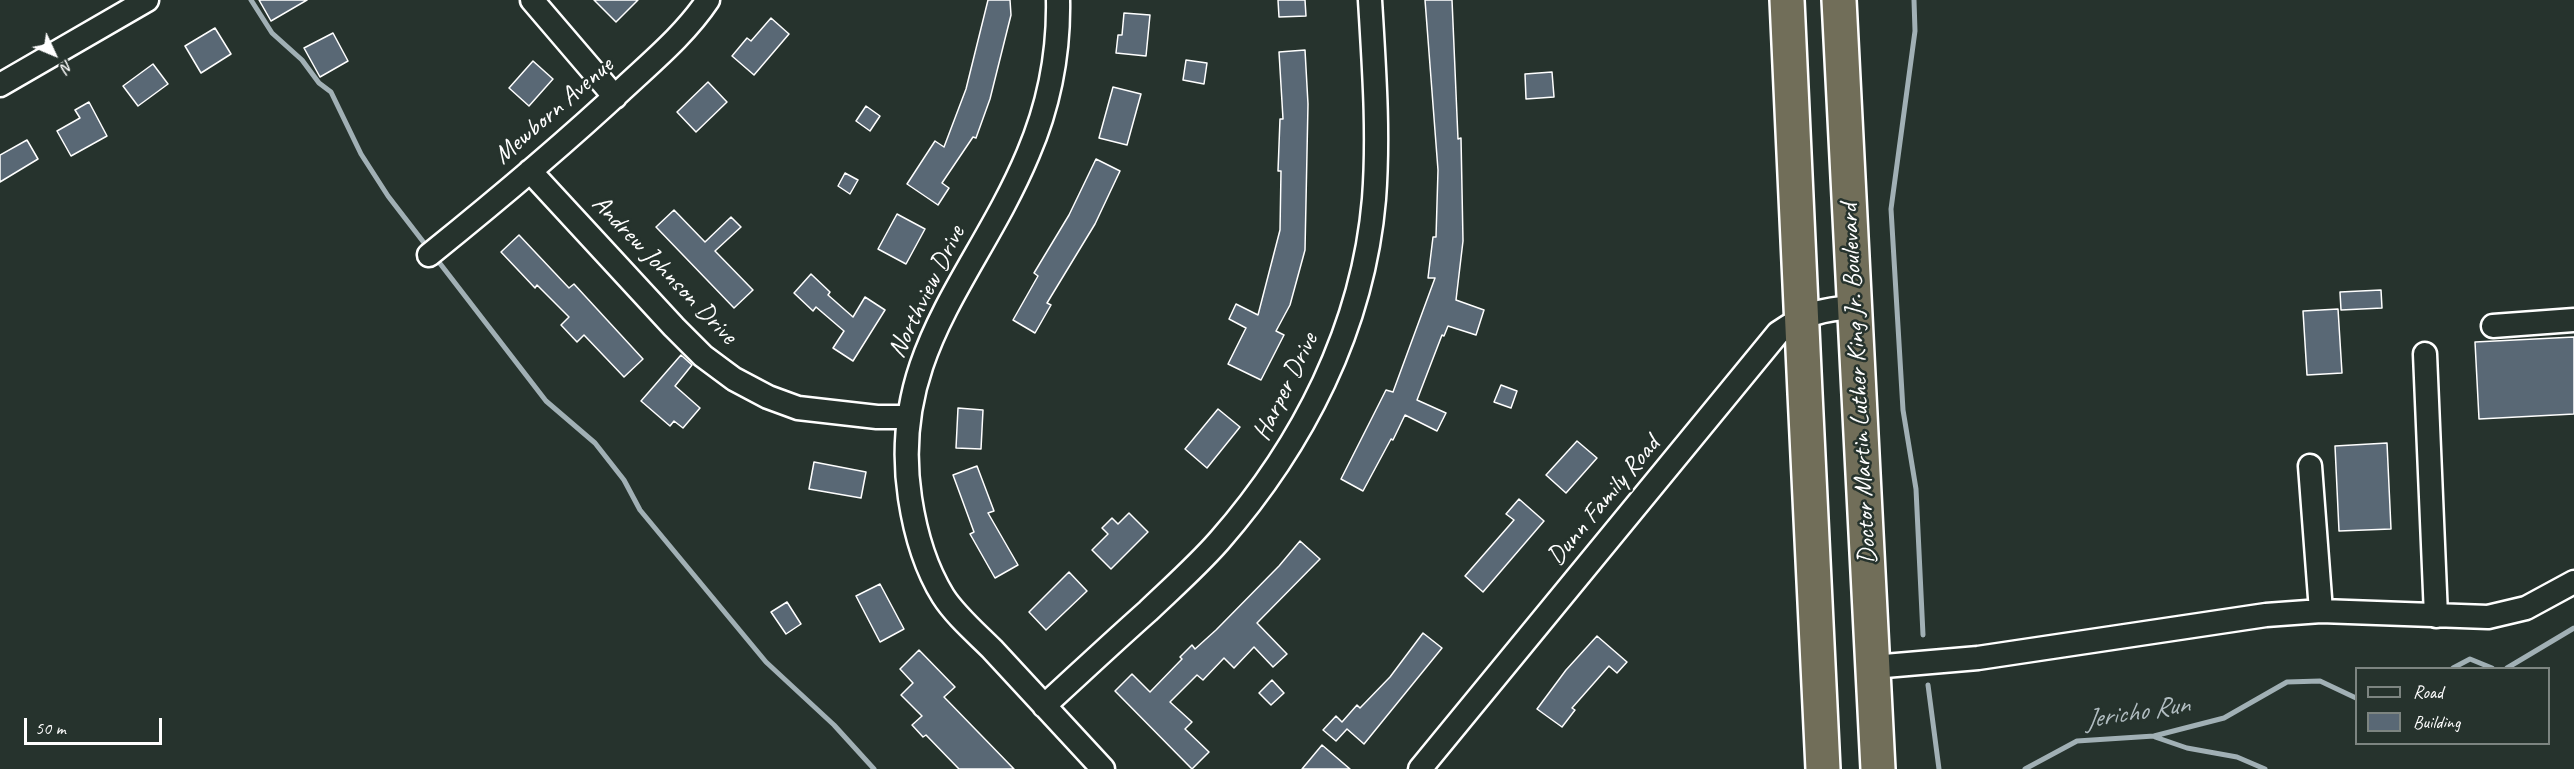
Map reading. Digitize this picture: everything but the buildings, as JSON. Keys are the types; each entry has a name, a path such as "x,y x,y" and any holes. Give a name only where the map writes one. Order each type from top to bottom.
{"highway":[{"name":"Doctor Martin Luther King Jr. Boulevard","path":"1787,0 1804,316 1810,535 1823,769"},
{"name":"Doctor Martin Luther King Jr. Boulevard","path":"1839,0 1878,769"}],"street":[{"path":"0,85 147,0"},
{"path":"532,0 615,97"},
{"name":"Mewborn Avenue","path":"429,255 615,97 692,22 708,0"},
{"name":"Northview Drive","path":"1058,0 1059,33 1053,74 1042,115 1028,154 1010,192 929,342 914,388 909,417 906,461 911,509 917,533 934,579 944,598 1102,769"},
{"name":"Harper Drive","path":"1044,706 1218,543 1278,467 1307,418 1331,367 1358,286 1373,202 1377,117 1370,0"},
{"name":"Andrew Johnson Drive","path":"530,171 674,327 703,356 734,379 768,397 798,408 876,417 909,417"},
{"name":"Dunn Family Road","path":"1420,769 1778,333 1804,316 1827,308 1855,307"},
{"path":"2493,326 2574,320"},
{"path":"2425,354 2436,616"},
{"path":"2310,466 2321,611"},
{"path":"1873,667 1978,658 2266,615 2321,611 2488,617 2526,608 2574,582"}],"waterway":[{"path":"251,0 272,33 302,60 319,83 331,92 361,154 388,196 428,248"},
{"path":"1914,0 1915,31 1891,209 1903,410 1916,489 1923,635"},
{"path":"435,257 546,401 595,443 624,480 640,510 766,662 834,725 874,769"},
{"name":"Jericho Run","path":"2509,667 2574,628"},
{"name":"Jericho Run","path":"2455,667 2470,659 2490,667"},
{"name":"Jericho Run","path":"2025,769 2077,741 2154,736 2224,718 2287,682 2320,681 2355,698"},
{"path":"1928,685 1939,769"},
{"path":"2155,737 2187,748 2237,757 2265,769"}]}
